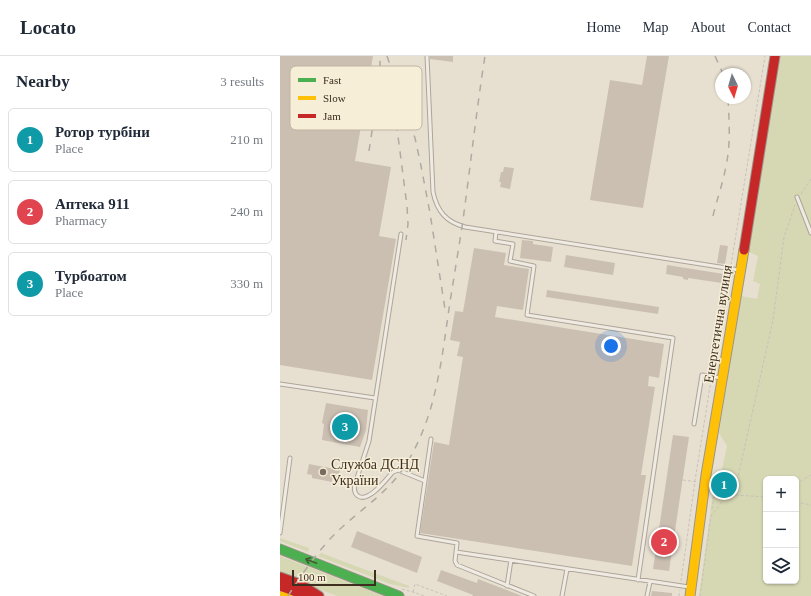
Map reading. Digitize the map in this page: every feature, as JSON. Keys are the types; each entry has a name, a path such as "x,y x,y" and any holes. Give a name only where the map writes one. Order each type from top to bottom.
{"street":[{"name":"Енергетична вулиця","path":"690,592 775,56"},
{"path":"280,549 398,592"},
{"path":"280,576 300,584 320,596"},
{"path":"280,586 307,596"},
{"path":"280,596 288,596"}],"lane":[{"path":"427,56 433,187 437,205 444,216 455,224 496,232 741,270"},
{"path":"798,197 811,233"},
{"path":"496,232 494,241 513,244 510,261 534,266 527,315 673,338 638,580"},
{"path":"401,234 369,441 354,487 356,494 360,497 367,496 395,471 402,471 425,481"},
{"path":"694,424 702,375 723,378"},
{"path":"280,384 375,398"},
{"path":"431,439 417,536 457,543 454,561 456,564 534,596"},
{"path":"280,533 290,458"},
{"path":"456,552 681,586 690,592"},
{"path":"507,586 511,560"},
{"path":"562,596 566,569"},
{"path":"647,596 650,582"}],"path":[{"path":"734,495 774,320 784,238 798,197 811,179"},
{"path":"799,482 811,475"},
{"path":"728,478 710,476 707,483 708,491 734,495 763,497"},
{"path":"712,509 717,477"},
{"path":"683,480 707,483"},
{"path":"679,596 695,482"},
{"path":"700,596 712,516 725,498 734,495"},
{"path":"799,503 811,505"},
{"path":"412,592 415,584 447,596"},
{"path":"398,592 412,592 424,596"}],"green space":[{"path":"780,56 811,56 811,596 699,596 713,492 727,495 729,477 721,474 727,446 719,433 741,296 757,299 760,284 753,281 758,256 749,252"},
{"path":"718,478 728,480 726,492 716,490"},
{"path":"280,538 309,548 308,552 280,541"},
{"path":"321,553 409,586 409,588 390,584 318,556"},
{"path":"280,556 383,596 337,596 280,574"}],"building":[{"path":"280,56 373,56 371,66 290,66 290,130 360,130 355,161 391,167 379,236 396,239 372,380 280,365"},
{"path":"430,56 453,56 453,62 430,59"},
{"path":"647,56 669,56 643,208 590,200 610,80 642,85"},
{"path":"504,167 514,168 510,189 500,187 501,182 499,182 501,172 503,172"},
{"path":"522,240 533,241 533,244 553,247 551,262 520,258"},
{"path":"720,245 728,246 725,264 717,263"},
{"path":"474,248 506,253 504,265 529,269 523,310 497,306 495,317 664,344 659,378 649,376 648,386 655,387 641,475 646,475 632,566 420,533 434,442 449,445 463,357 457,356 460,342 450,340 455,311 463,312"},
{"path":"566,255 615,263 613,275 564,267"},
{"path":"667,265 724,274 722,283 688,278 688,280 683,279 683,277 666,274"},
{"path":"547,290 659,307 658,314 546,297"},
{"path":"326,403 368,410 366,430 360,447 322,440 324,424 322,423"},
{"path":"673,435 689,437 669,571 653,569"},
{"name":"Служба ДСНД України","path":"309,464 340,470 337,480 332,479 332,482 312,478 312,475 307,474"},
{"path":"357,531 422,557 417,573 351,547"},
{"path":"441,570 477,583 478,579 522,596 472,596 473,595 437,581"},
{"path":"652,591 672,593 672,596 651,596"}],"railway":[{"path":"380,56 380,66"},
{"path":"387,56 390,66"},
{"path":"288,596 311,562 331,538 376,499 401,472 418,443 426,424 441,363 462,227 485,56"},
{"path":"715,56 720,68"},
{"path":"713,216 728,157 728,104"},
{"path":"369,151 372,130"},
{"path":"397,130 407,206 408,224 406,240"},
{"path":"412,130 430,213 445,309"}],"traffic: fast":[{"path":"280,549 399,596"}],"traffic: slow":[{"path":"690,596 706,475 744,250"},
{"path":"280,596 288,596"}],"traffic: jam":[{"path":"744,250 775,56"},
{"path":"280,577 300,584 319,596"},
{"path":"280,586 307,596"}],"place":[{"name":"Турбоатом","path":"345,427"},
{"name":"Служба ДСНД України","path":"323,472"},
{"name":"Ротор турбіни","path":"724,485"},
{"name":"Аптека 911","path":"664,542"}]}
